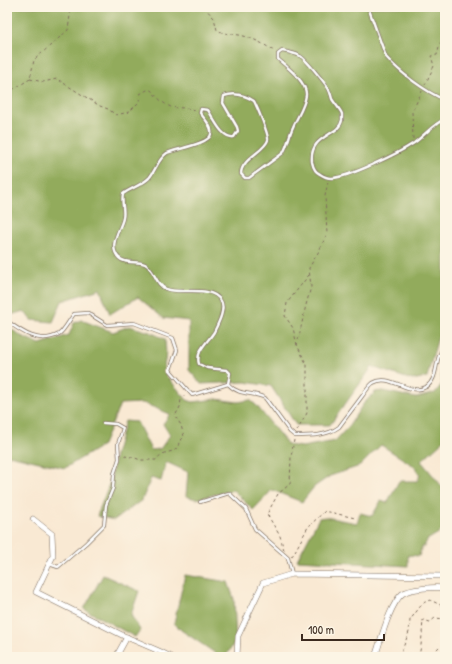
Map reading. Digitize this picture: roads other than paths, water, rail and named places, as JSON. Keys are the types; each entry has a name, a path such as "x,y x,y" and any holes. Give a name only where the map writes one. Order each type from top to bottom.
{"street":[{"path":"33,520 52,534 52,556 36,592 171,657"},
{"path":"237,657 238,636 263,583 292,574 445,576"},
{"path":"375,657 393,605 403,593 414,590 445,588"},
{"path":"116,657 127,637"}],"lane":[{"path":"368,7 386,57 423,88 445,100"},
{"path":"228,384 230,373 227,370 207,368 199,364 198,360 202,348 214,332 222,311 223,304 220,298 214,294 206,292 165,289 158,283 149,267 144,263 124,261 119,258 116,253 114,242 123,219 124,210 121,201 123,194 148,179 162,157 168,153 193,145 211,136 211,128 200,113 201,109 208,110 226,136 234,136 238,131 223,103 224,96 239,94 254,101 268,140 242,166 241,174 245,178 249,178 283,153 306,96 306,90 296,75 278,59 278,54 282,51 300,56 328,88 342,114 340,126 317,142 313,151 312,160 314,168 318,173 330,178 338,177 372,165 413,143 437,122 445,119"},
{"path":"7,266 9,268 7,273"},
{"path":"7,321 27,334 42,338 59,334 74,314 88,313 107,325 134,323 173,338 177,350 170,370 192,395 228,384"},
{"path":"228,384 238,392 259,395 265,398 290,432 295,436 327,434 339,427 372,384 378,381 390,382 413,389 420,389 427,386 434,377 439,354 445,346"},
{"path":"49,563 58,567 104,525 106,505 113,488 114,474 119,459 118,444 123,428 116,424 103,423"},
{"path":"200,502 229,493 246,509 255,529 288,558 292,574"}]}
